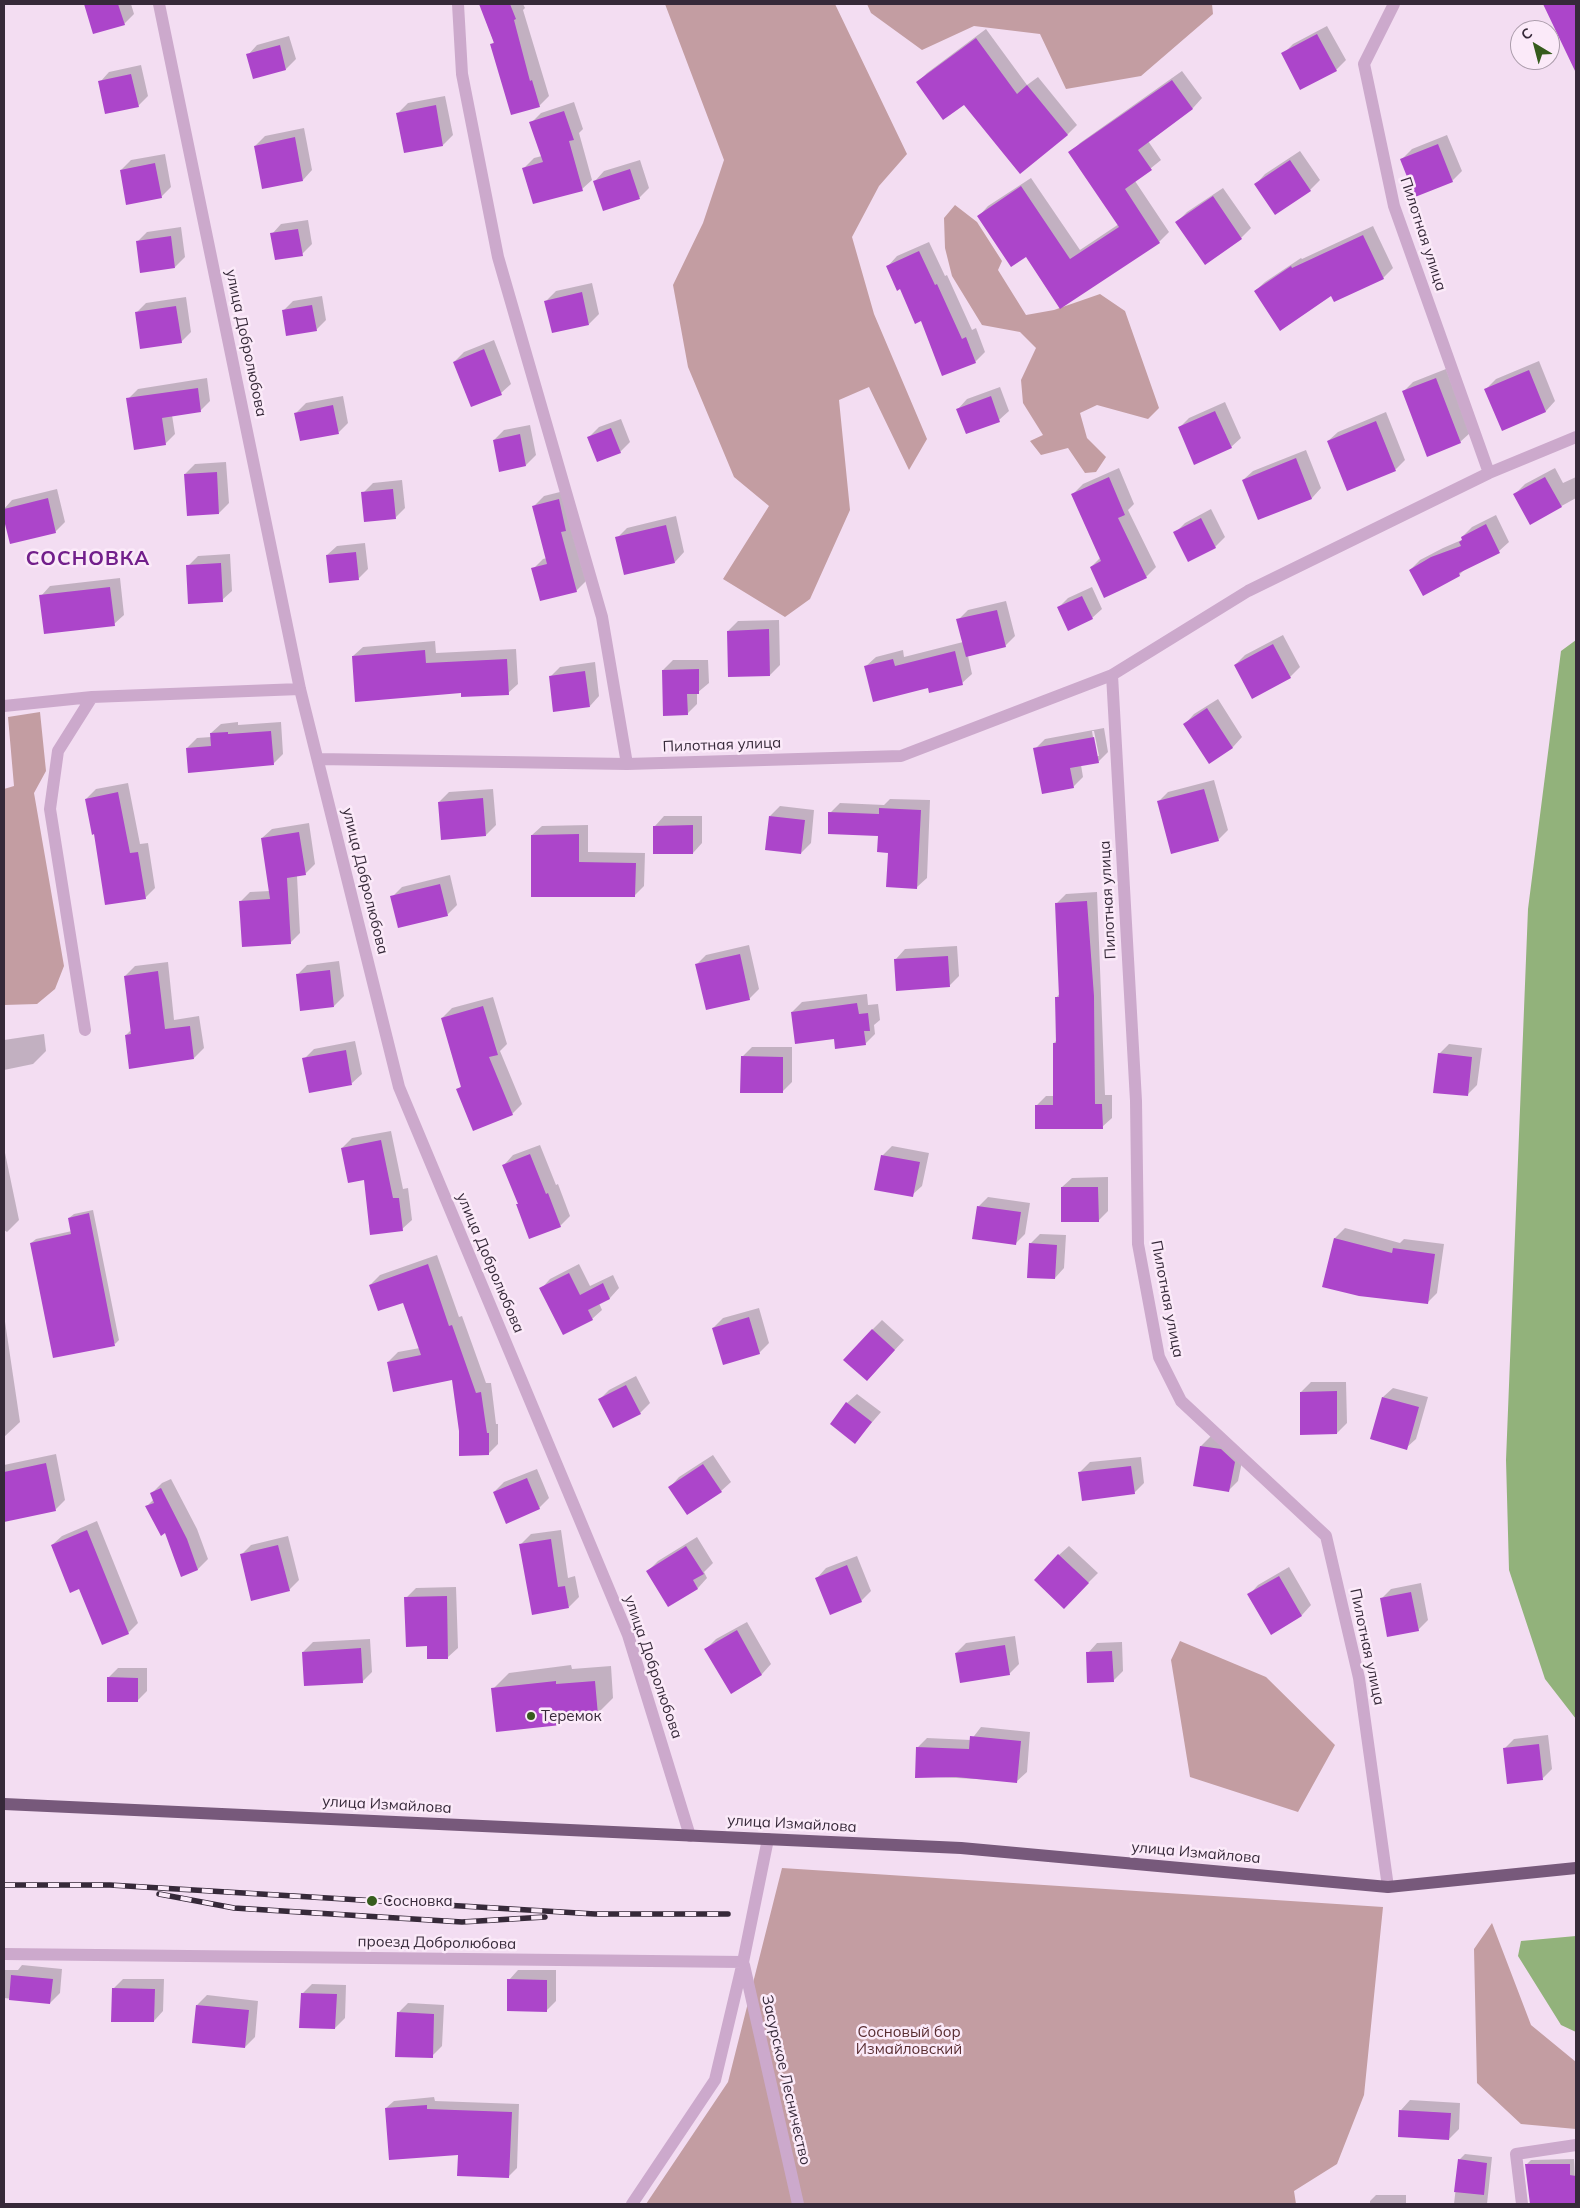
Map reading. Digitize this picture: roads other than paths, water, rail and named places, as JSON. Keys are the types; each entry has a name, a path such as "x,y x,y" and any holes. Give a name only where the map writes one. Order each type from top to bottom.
{"main road":[{"name":"улица Измайлова","path":"4,1804 961,1848 1388,1887 1576,1868"}],"street":[{"name":"улица Добролюбова","path":"159,4 300,689 399,1087 628,1635 690,1836"},
{"path":"458,4 462,74 498,257 602,617 627,764"},
{"name":"Пилотная улица","path":"1394,4 1364,64 1394,206 1489,473"},
{"name":"Пилотная улица","path":"318,759 627,764 901,756 1112,674 1248,591 1489,473 1576,437"},
{"name":"Пилотная улица","path":"1112,674 1136,1101 1138,1244 1159,1357 1181,1401 1326,1536 1359,1678 1388,1887"},
{"path":"4,706 92,697 300,689"},
{"path":"85,1030 50,809 58,751 92,697"},
{"path":"632,2204 715,2080 743,1962 768,1839"},
{"name":"проезд Добролюбова","path":"4,1954 743,1962"},
{"name":"Засурское Лесничество","path":"743,1962 798,2204"},
{"path":"1522,2204 1516,2154 1576,2145"}],"railway":[{"path":"4,1885 110,1885 595,1914 728,1914"},
{"path":"159,1894 234,1908 462,1922 545,1917"}],"place":[{"name":"Теремок","path":"531,1716"},
{"name":"Сосновка","path":"372,1901"}],"district":[{"name":"СОСНОВКА","path":"88,559"}],"park label":[{"name":"Сосновый бор Измайловский","path":"909,2040"}]}
